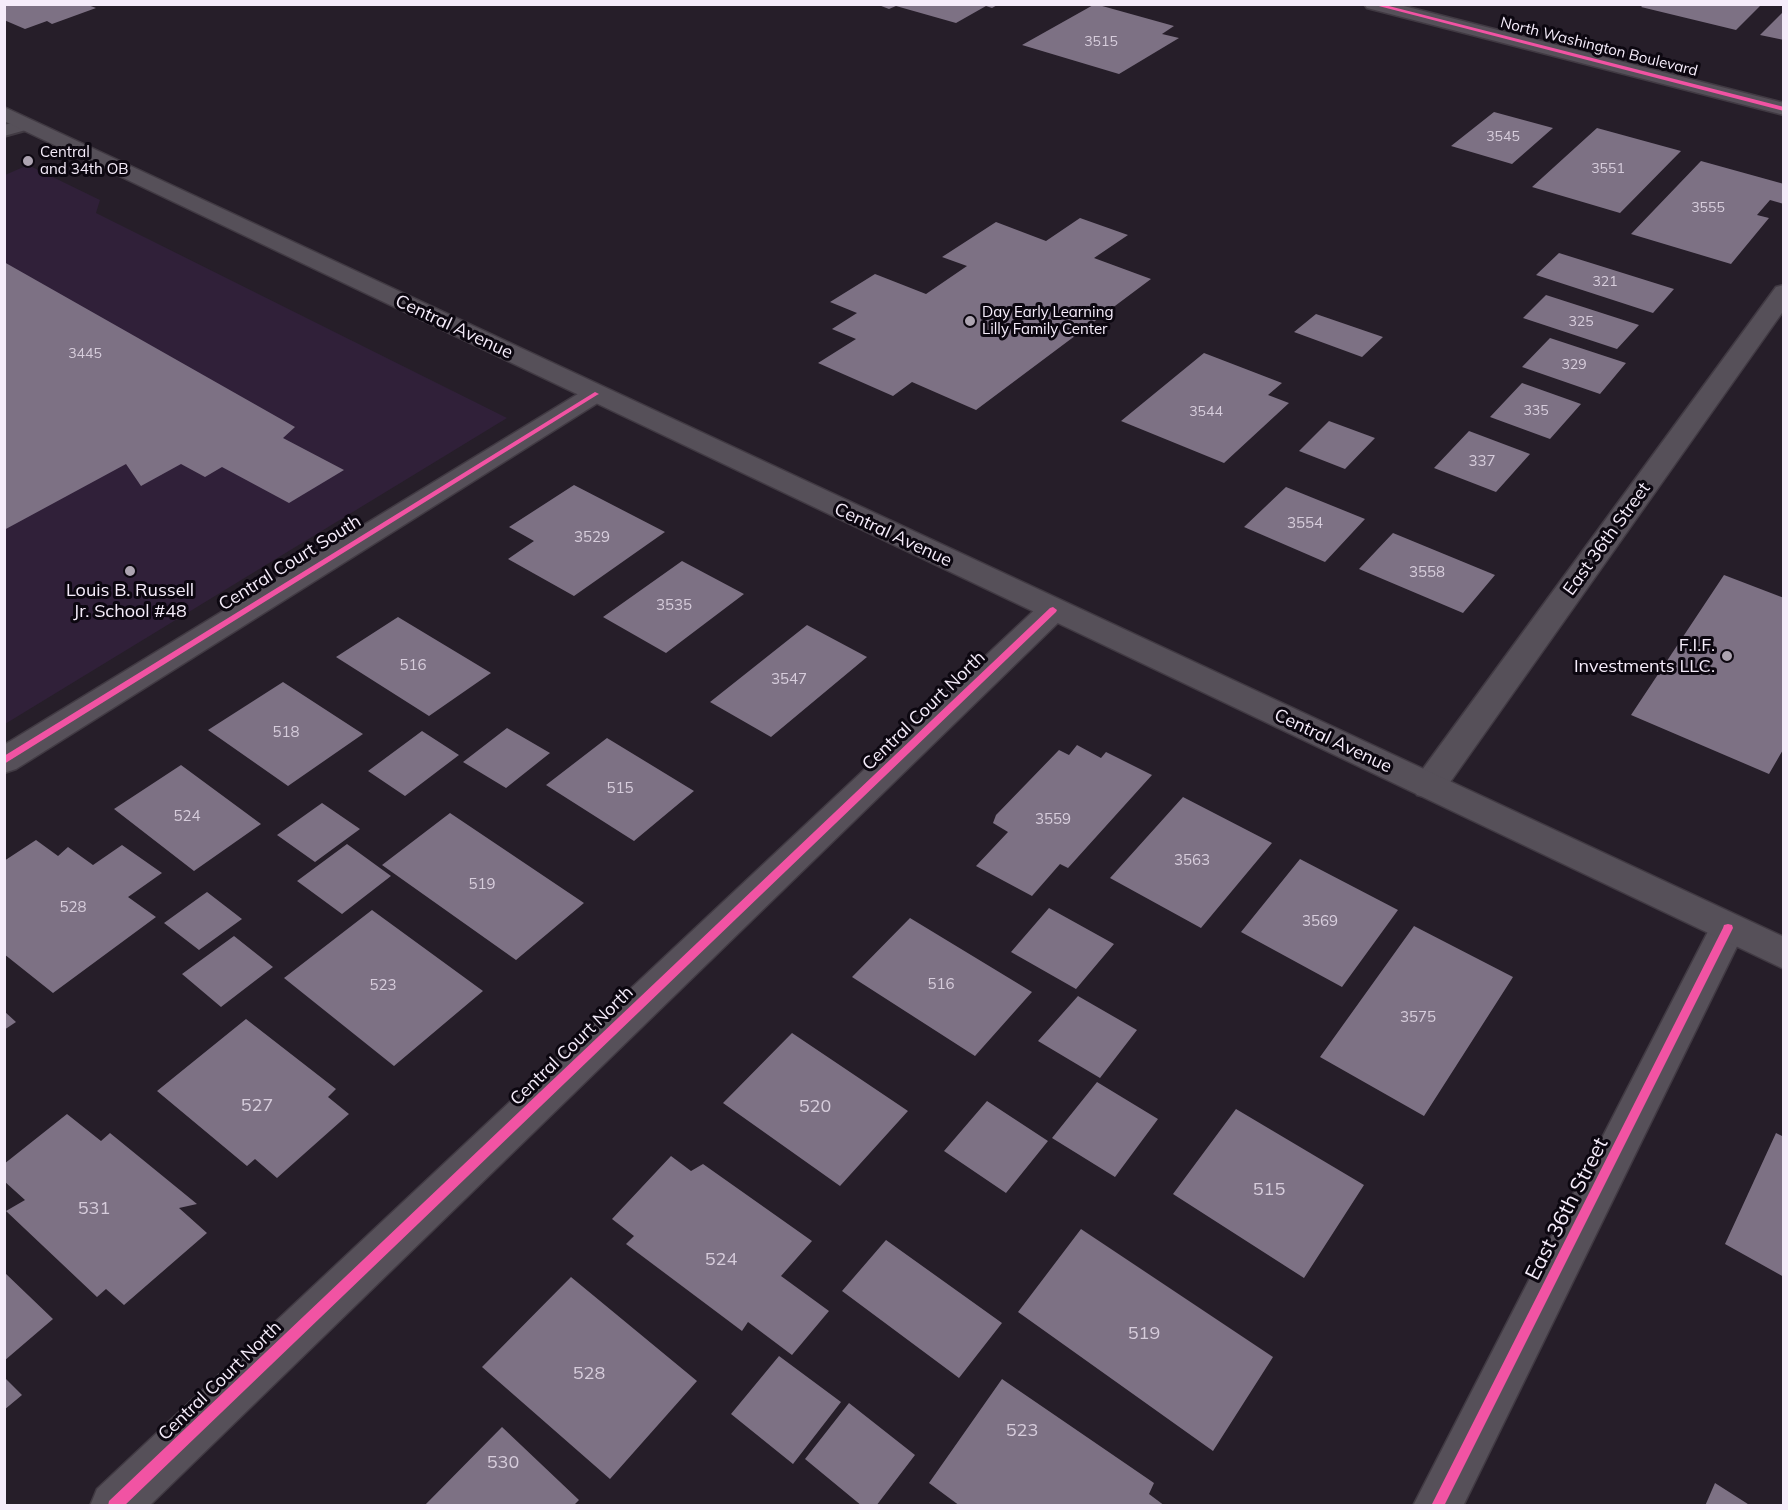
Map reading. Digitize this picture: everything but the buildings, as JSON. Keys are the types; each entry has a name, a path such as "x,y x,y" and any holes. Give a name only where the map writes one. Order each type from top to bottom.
{"street":[{"name":"North Washington Boulevard","path":"1373,4 1784,109"},
{"name":"Central Avenue","path":"12,123 595,394 1784,954"},
{"name":"East 36th Street","path":"1429,786 1784,292"},
{"name":"Central Court South","path":"4,761 595,394"},
{"name":"Central Court North","path":"114,1506 1053,610"},
{"name":"East 36th Street","path":"1437,1506 1728,928"}],"shaded area":[{"name":"Louis B. Russell Jr. School #48","path":"28,165 100,200 96,213 507,418 5,724 5,175"}],"cycle path":[{"path":"1373,4 1784,109"},
{"path":"4,761 595,394"},
{"path":"114,1506 1053,610"},
{"path":"1437,1506 1728,928"}],"place":[{"name":"Central and 34th OB","path":"28,161"},
{"name":"Day Early Learning Lilly Family Center","path":"970,321"},
{"name":"Louis B. Russell Jr. School #48","path":"130,571"},
{"name":"F.I.F. Investments LLC.","path":"1727,656"}]}
